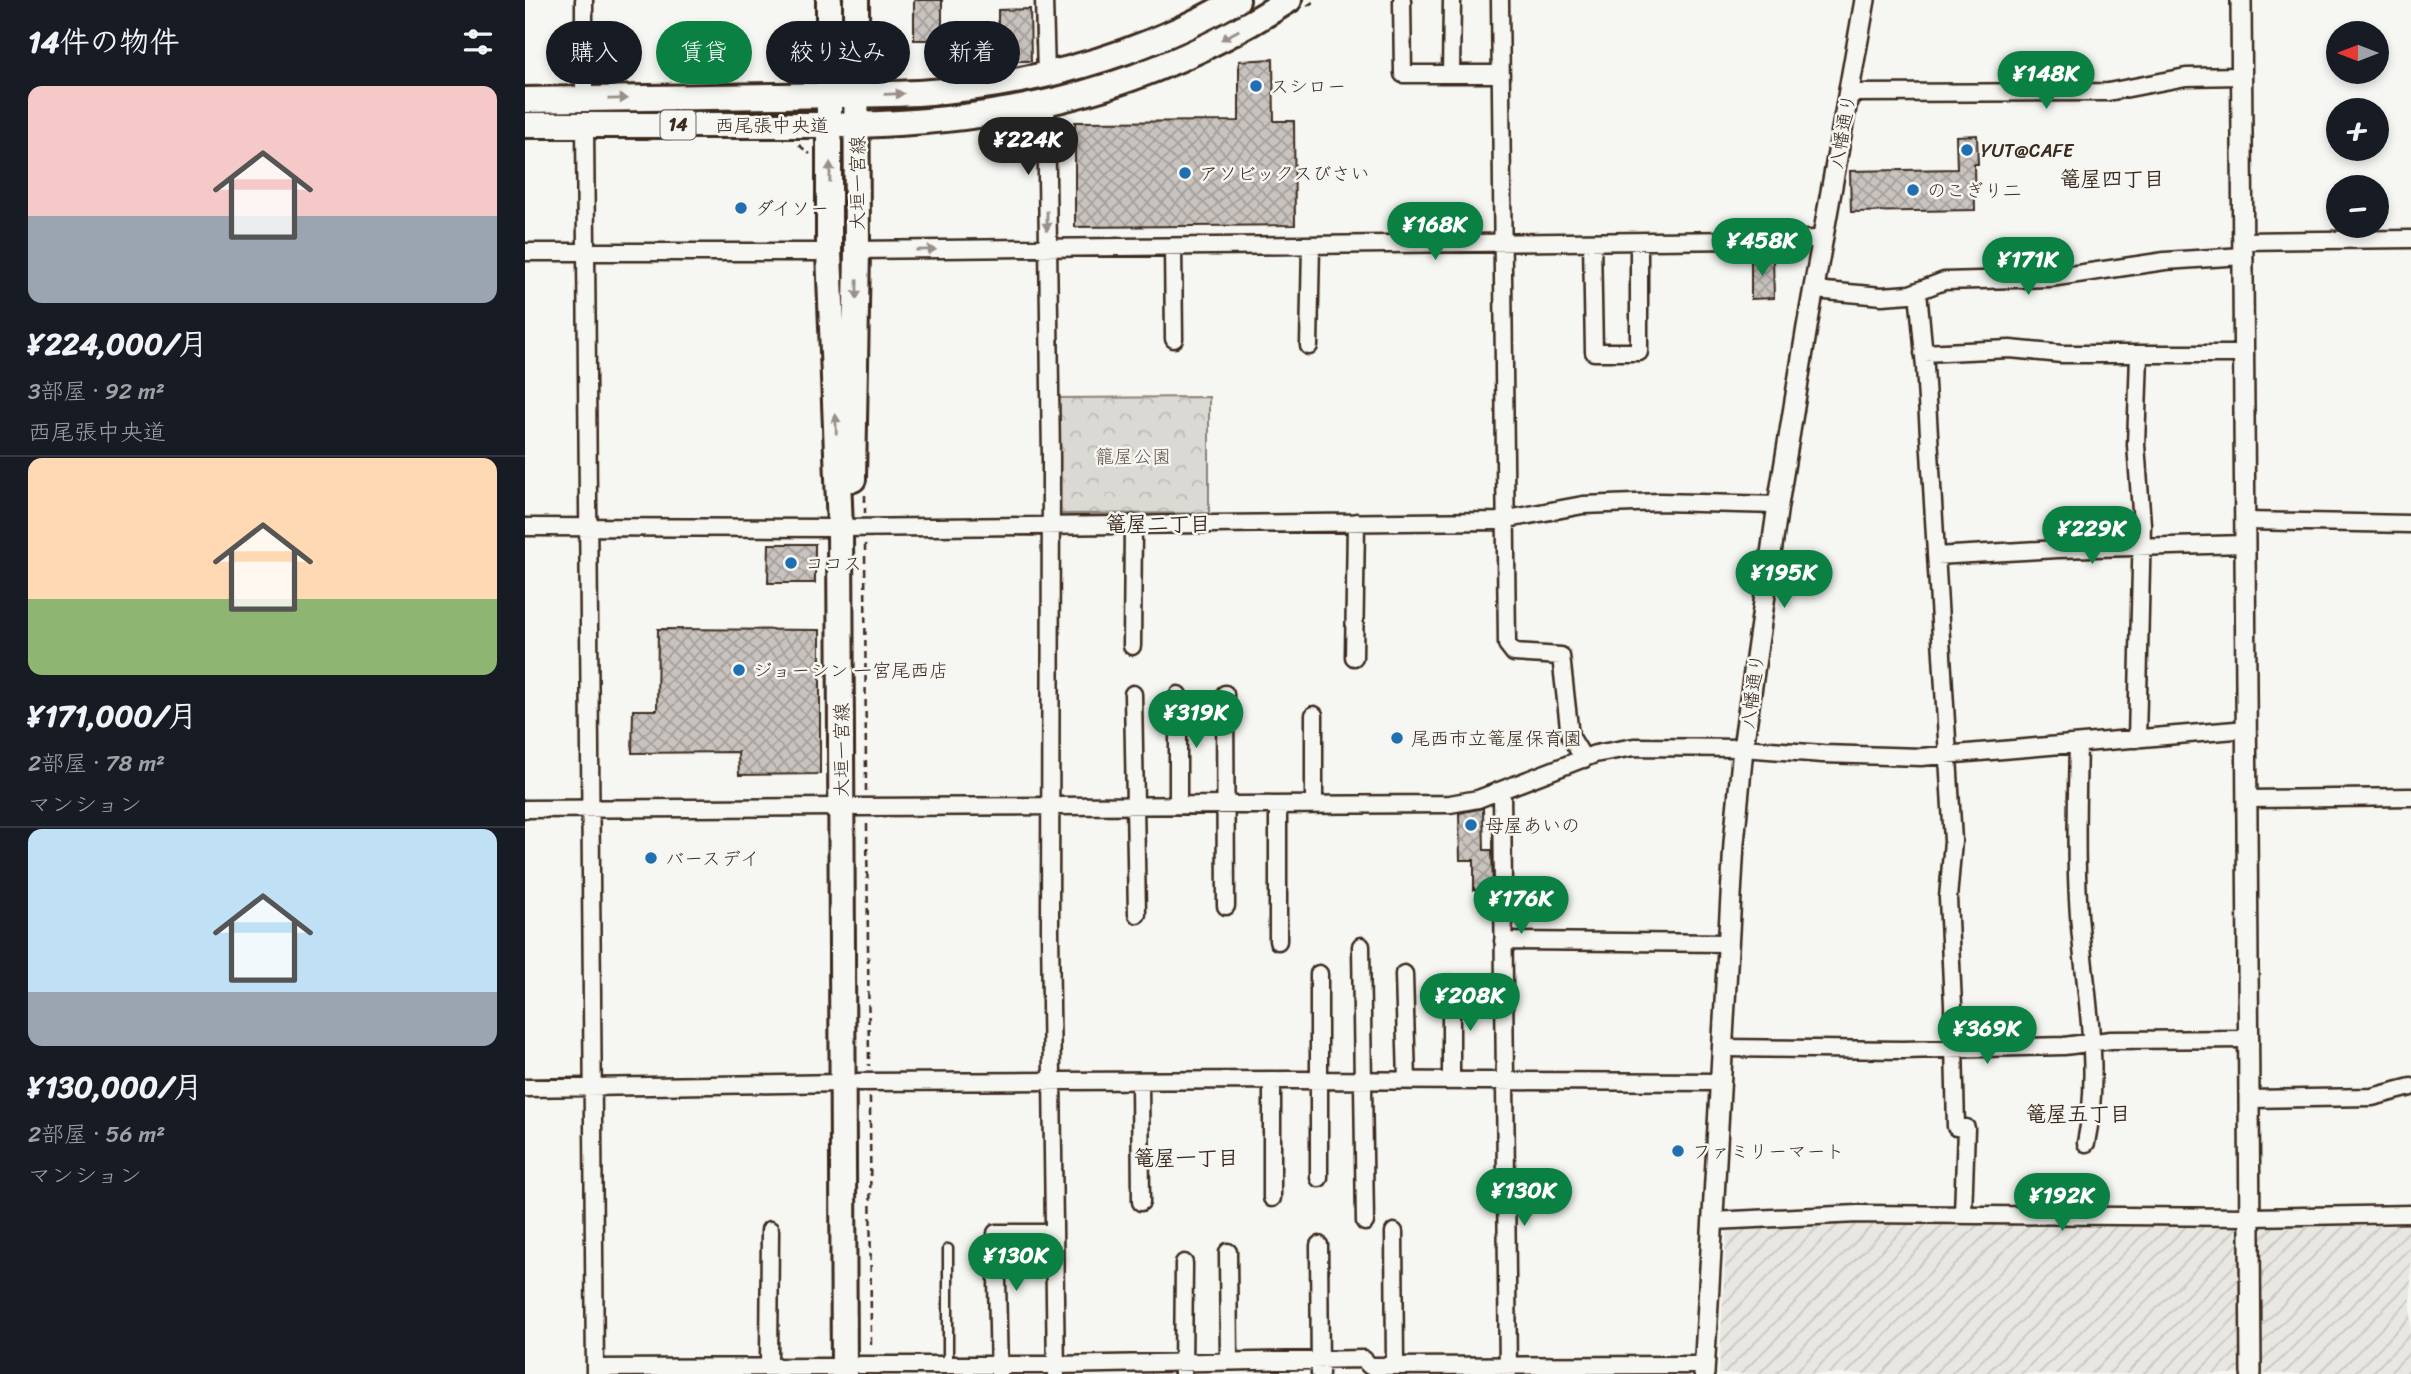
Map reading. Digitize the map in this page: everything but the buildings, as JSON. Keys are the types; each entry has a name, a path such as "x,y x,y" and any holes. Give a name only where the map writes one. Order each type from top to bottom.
{"main road":[{"name":"大垣一宮線","path":"829,0 829,252 853,528"},
{"name":"大垣一宮線","path":"856,0 858,125 853,528 856,1369"},
{"name":"西尾張中央道","path":"525,100 921,93 1010,82 1046,75 1139,46 1182,29 1237,0"},
{"name":"西尾張中央道","path":"525,125 858,125 997,114 1104,88 1189,55 1228,37 1289,0"}],"street":[{"path":"584,0 584,99"},
{"path":"1044,0 1046,75"},
{"path":"1402,0 1403,74 1501,74"},
{"path":"1451,74 1452,0"},
{"path":"1500,0 1507,644 1514,653 1561,656 1570,736 1584,759"},
{"name":"八幡通り","path":"1704,1369 1734,842 1744,748 1778,505 1865,0"},
{"path":"2241,0 2251,1374"},
{"path":"1849,93 2108,92 2186,77 2242,76"},
{"path":"1046,104 1051,458 1051,1081 1056,1370"},
{"path":"585,124 595,1371 769,1366 856,1369 948,1365 999,1370 1183,1368 1229,1361 1273,1367 1320,1367 1363,1359 1370,1366 1704,1369"},
{"path":"857,250 1823,239"},
{"path":"1814,290 1882,296 1910,294 1944,281 2050,278 2243,248 2411,239"},
{"path":"1592,242 1594,352 1639,352 1639,242"},
{"path":"1309,346 1311,245"},
{"path":"1173,247 1174,339"},
{"path":"525,252 829,252"},
{"path":"1918,291 1954,841 1948,898 1956,1127 1966,1128 1962,1214"},
{"path":"1923,353 2010,349 2062,354 2243,354"},
{"path":"2137,738 2142,524 2136,445 2139,355"},
{"path":"525,527 853,528 1356,522 1506,519 1583,505 1660,502 1778,505"},
{"path":"2246,521 2411,524"},
{"path":"1354,657 1356,522"},
{"path":"1132,646 1133,524"},
{"path":"1936,556 2246,544"},
{"path":"1133,694 1137,914"},
{"path":"1225,694 1226,906"},
{"path":"1178,695 1178,805"},
{"path":"1314,715 1314,805"},
{"path":"525,809 1450,804 1502,791 1595,754 1634,747 1744,748 1921,757 2247,729"},
{"path":"2078,744 2078,900 2093,1042 2092,1116 2086,1143"},
{"path":"1502,791 1508,1369"},
{"path":"2248,799 2411,797"},
{"path":"1277,805 1277,941"},
{"path":"1503,941 1728,943"},
{"path":"1361,946 1365,1222"},
{"path":"1319,974 1319,1178"},
{"path":"1404,974 1408,1081"},
{"path":"1451,984 1451,1081"},
{"path":"1723,1048 1954,1048 2064,1046 2111,1040 2250,1039"},
{"path":"1272,1080 1272,1198"},
{"path":"525,1088 1051,1081 1720,1082"},
{"path":"1140,1081 1141,1202"},
{"path":"2251,1099 2372,1097 2411,1087"},
{"path":"1713,1221 1858,1214 2251,1217 2411,1214"},
{"path":"769,1230 769,1366"},
{"path":"1394,1232 1395,1366"},
{"path":"999,1370 996,1233 1055,1233"},
{"path":"1319,1245 1320,1367"},
{"path":"1228,1252 1229,1361"},
{"path":"1183,1368 1184,1264"}],"lane":[{"path":"948,1249 948,1365"}],"path":[{"path":"792,138 813,157"},
{"path":"856,1369 853,528 865,488"}],"shaded area":[{"path":"1727,1222 2239,1222 2239,1374 1719,1374"},
{"path":"2411,1225 2411,1374 2259,1374 2259,1227"}],"green space":[{"name":"籠屋公園","path":"1209,397 1209,513 1056,514 1056,398"}],"waterway":[{"path":"1037,21 1037,44"}],"place":[{"name":"スシロー","path":"1256,86"},
{"name":"YUT@CAFE","path":"1967,150"},
{"name":"アソビックスびさい","path":"1185,173"},
{"name":"のこぎり二","path":"1913,190"},
{"name":"ダイソー","path":"741,208"},
{"name":"ココス","path":"791,563"},
{"name":"ジョーシン 一宮尾西店","path":"739,670"},
{"name":"尾西市立篭屋保育園","path":"1397,738"},
{"name":"母屋あいの","path":"1471,825"},
{"name":"バースデイ","path":"651,858"},
{"name":"ファミリーマート","path":"1678,1151"}],"district":[{"name":"篭屋四丁目","path":"2112,179"},
{"name":"篭屋二丁目","path":"1158,524"},
{"name":"篭屋五丁目","path":"2078,1114"},
{"name":"篭屋一丁目","path":"1186,1158"}]}
